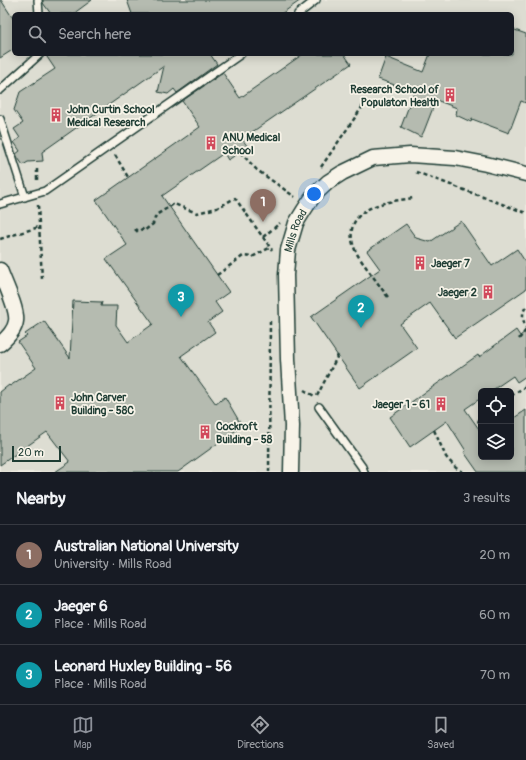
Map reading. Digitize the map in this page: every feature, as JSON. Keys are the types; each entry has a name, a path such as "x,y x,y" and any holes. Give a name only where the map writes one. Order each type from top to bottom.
{"street":[{"name":"Mills Road","path":"291,472 292,426 288,359 286,275 288,250 296,223 314,195 328,182 342,173 373,158 410,155 455,158 526,174"},
{"path":"0,270 16,313 16,322 12,332 0,344"}],"lane":[{"path":"38,0 39,12"},
{"path":"301,12 316,0"},
{"path":"0,90 38,56"},
{"path":"0,204 45,191 238,56"},
{"path":"0,119 25,197"},
{"path":"316,405 362,467 364,472"}],"path":[{"path":"321,168 365,104"},
{"path":"113,152 128,177"},
{"path":"240,152 257,170 300,199"},
{"path":"37,168 42,278"},
{"path":"412,172 418,172 526,213"},
{"path":"135,229 138,232 142,229 144,231 153,224 156,214 174,204 197,213 217,208 235,198 275,254"},
{"path":"388,297 356,252 352,238 352,229 355,220 362,212 374,206 387,202 414,198"},
{"path":"263,237 283,221"},
{"path":"0,239 39,227"},
{"path":"218,275 243,256 252,257 270,247"},
{"path":"519,339 526,329 523,321 523,310 526,306"},
{"path":"269,472 270,312"},
{"path":"316,405 338,355"},
{"path":"514,394 526,386"},
{"path":"434,430 446,457 456,468 463,472"}],"shaded area":[{"path":"0,0 526,0 526,472 0,472"}],"building":[{"path":"1,0 12,17 12,50 0,58"},
{"path":"43,0 92,0 76,12 50,12 43,3"},
{"path":"127,0 301,0 284,12 131,12"},
{"name":"Research School of Populaton Health","path":"514,30 526,34 526,103 521,101 509,133 472,119 471,122 456,115 457,108 436,100 421,137 401,127 414,92 378,79 386,57 423,72 429,56 514,56"},
{"name":"John Curtin School Medical Research","path":"46,56 211,56 217,64 177,93 174,89 168,94 158,92 164,66 42,152 43,161 28,162 23,165 16,154 20,151 14,142 20,138 14,129 23,123 14,110 20,92 55,69"},
{"path":"300,56 345,56 351,64 242,139 248,147 228,160 224,153 162,196 229,292 215,302 222,312 208,322 215,332 181,356 216,404 225,397 242,426 178,472 55,472 70,462 47,432 0,465 0,392 36,368 18,342 27,336 25,334 44,321 70,358 73,301 102,302 101,306 117,306 116,325 128,342 153,324 106,259 127,245 96,200 200,127 182,101 223,73 240,98"},
{"path":"461,221 492,266 517,249 526,263 526,289 455,338 430,303 400,324 417,348 360,388 311,317 380,269 367,251 406,224 416,238 430,242"},
{"path":"516,330 520,336 526,331 526,376 517,382 513,376 495,388 478,388 478,400 465,409 478,428 478,460 514,460 514,418 526,410 526,472 478,472 464,452 466,451 447,421 410,447 390,417 478,355 479,357"}],"place":[{"name":"Research School of Populaton Health","path":"450,95"},
{"name":"John Curtin School Medical Research","path":"56,115"},
{"name":"ANU Medical School","path":"211,143"},
{"name":"Australian National University","path":"263,222"},
{"name":"Jaeger 7","path":"420,263"},
{"name":"Jaeger 2","path":"488,292"},
{"name":"Leonard Huxley Building - 56","path":"181,317"},
{"name":"Jaeger 6","path":"361,328"},
{"name":"John Carver Building - 58C","path":"60,403"},
{"name":"Jaeger 1 - 61","path":"441,404"},
{"name":"Cockroft Building - 58","path":"205,432"}]}
